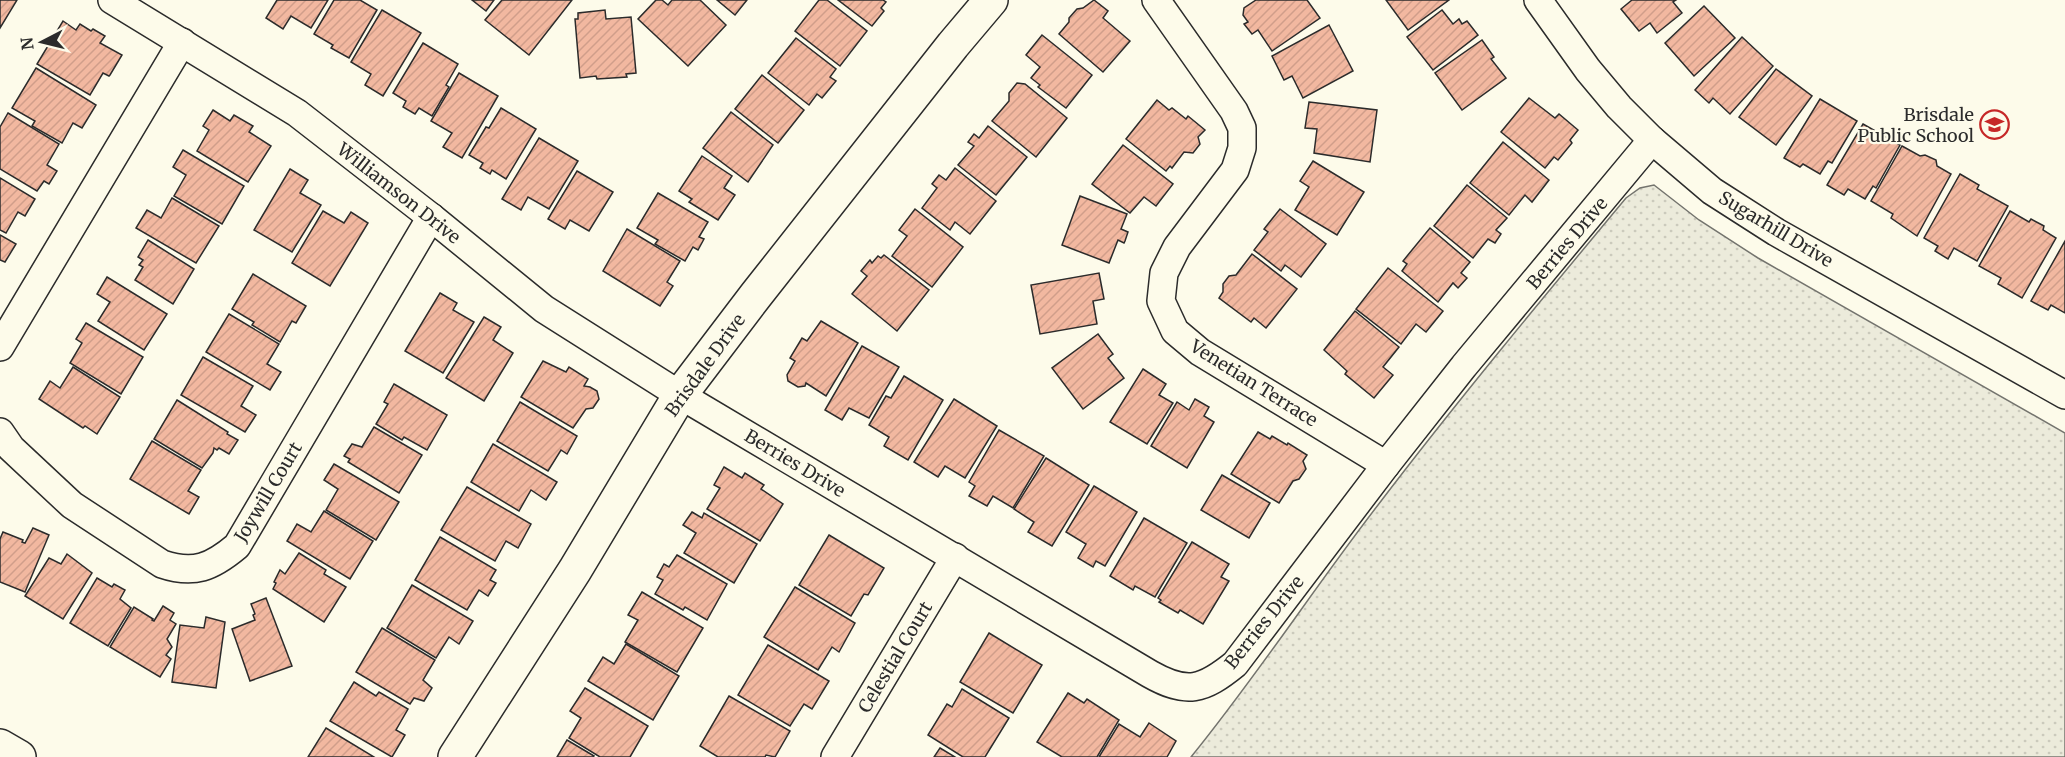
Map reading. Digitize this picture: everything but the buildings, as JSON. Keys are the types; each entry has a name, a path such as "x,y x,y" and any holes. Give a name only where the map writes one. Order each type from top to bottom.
{"street":[{"name":"Williamson Drive","path":"112,0 297,113 431,217 544,309 680,395"},
{"name":"Brisdale Drive","path":"455,757 575,570 680,395 953,45 992,0"},
{"name":"Venetian Terrace","path":"1156,0 1234,111 1242,128 1242,148 1235,171 1177,247 1164,273 1161,301 1175,332 1200,352 1386,465"},
{"name":"Sugarhill Drive","path":"1538,0 1588,70 1619,107 1652,140 1712,191 1776,232 2065,395"},
{"path":"0,347 182,42"},
{"name":"Berries Drive","path":"680,395 1167,684 1192,687 1214,681 1234,664 1464,366 1652,140"},
{"name":"Joywill Court","path":"0,432 11,448 72,505 162,564 190,570 206,567 222,559 237,546 431,217"},
{"name":"Celestial Court","path":"835,757 955,557"},
{"path":"0,746 18,757"}],"shaded area":[{"path":"1654,185 1699,220 1758,258 2065,433 2065,757 1191,757 1378,505 1500,350 1626,198 1640,188"}],"place":[{"name":"Brisdale Public School","path":"1995,124"}]}
